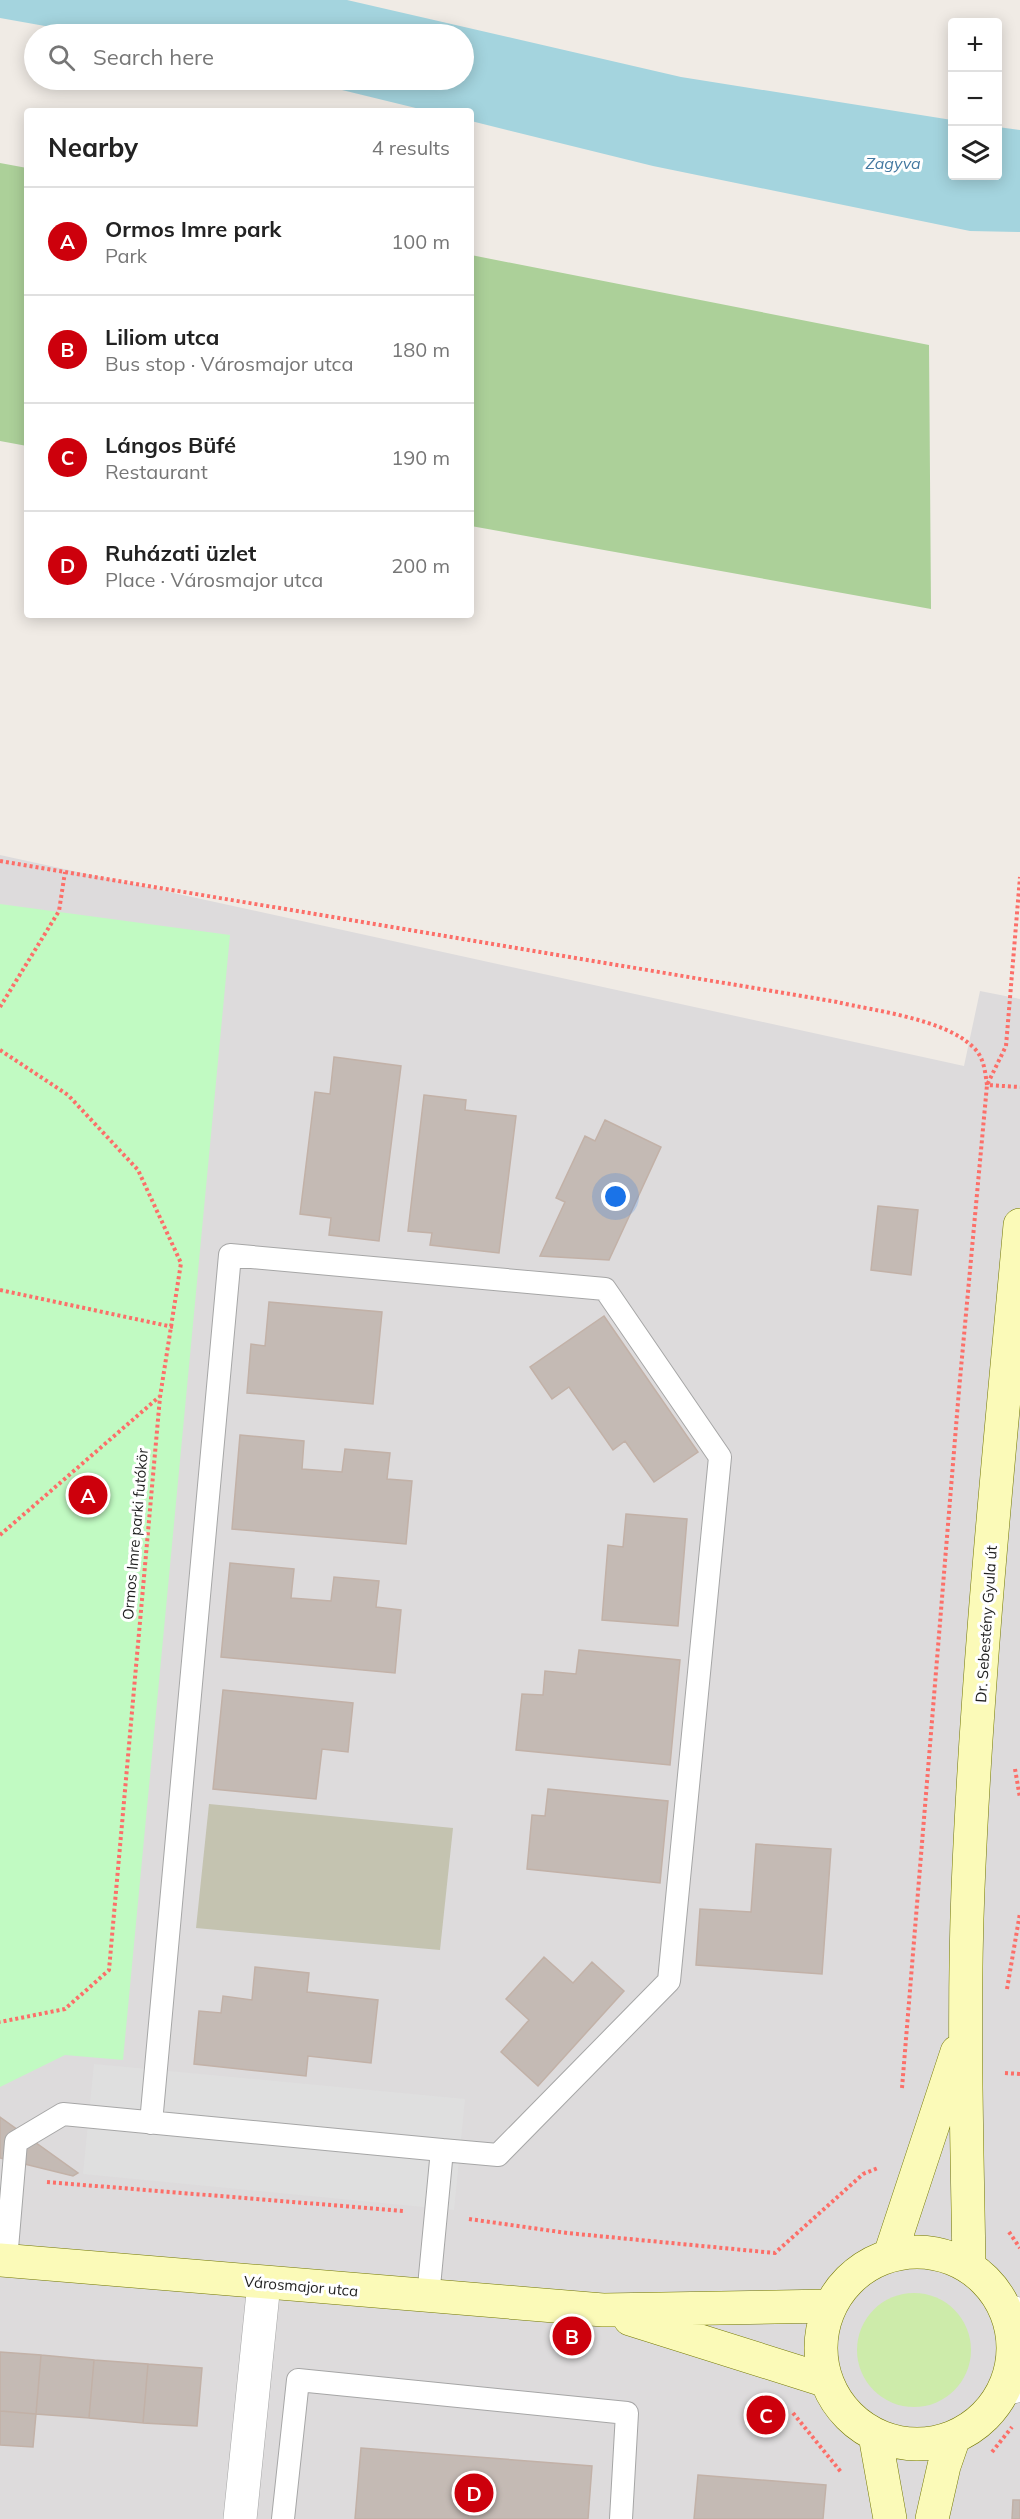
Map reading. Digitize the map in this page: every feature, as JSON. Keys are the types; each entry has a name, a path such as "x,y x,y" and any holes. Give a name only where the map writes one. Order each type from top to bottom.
{"street":[{"name":"Dr. Sebestény Gyula út","path":"965,2025 968,1888 983,1644 1020,1225"},
{"path":"890,2255 965,2025"},
{"path":"965,2025 969,2266"},
{"path":"931,2252 951,2257 969,2266 991,2286 1013,2313 1012,2387 974,2425 954,2437 928,2444 901,2443 875,2435 846,2413 827,2382 821,2356 823,2331 830,2306 855,2274 890,2255 931,2252"},
{"name":"Városmajor utca","path":"3,2260 603,2310"},
{"path":"240,2519 264,2283"},
{"path":"603,2310 830,2306"},
{"path":"603,2310 827,2382"},
{"path":"875,2435 890,2519"},
{"path":"932,2519 944,2466 954,2437"}],"lane":[{"path":"3,2260 16,2142 63,2114 498,2155 669,1981 720,1457 605,1289 230,1255 151,2122"},
{"path":"428,2297 442,2150"},
{"path":"283,2519 298,2380 627,2413 621,2519"}],"path":[{"path":"0,861 837,1002 937,1024 973,1046 985,1064 987,1085 959,1390 902,2090"},
{"path":"0,1007 59,911 65,872"},
{"path":"987,1085 1006,1046 1020,877"},
{"name":"Ormos Imre parki futókör","path":"0,1050 68,1095 138,1170 182,1263 160,1397 109,1970 65,2009 0,2022"},
{"path":"987,1085 1020,1087"},
{"path":"0,1290 173,1326"},
{"path":"0,1535 160,1397"},
{"path":"12,2180 435,2214 567,2233 775,2253 863,2174 887,2164"},
{"path":"789,2408 842,2474 845,2482"}],"shaded area":[{"path":"0,855 964,1066 980,991 1020,999 1020,2519 0,2519"},
{"path":"209,1804 453,1828 440,1950 196,1928"},
{"path":"94,2064 465,2099 454,2210 83,2174"}],"green space":[{"path":"0,163 24,167 24,445 0,441"},
{"path":"474,256 929,345 931,609 474,527"},
{"path":"0,904 230,935 123,2060 65,2055 0,2087"},
{"path":"914,2293 936,2298 954,2310 966,2328 971,2350 966,2372 954,2390 936,2402 914,2407 892,2402 874,2390 862,2372 857,2350 862,2328 874,2310 892,2298"}],"water":[{"name":"Zagyva","path":"0,0 347,0 451,24 34,24 0,18"},
{"name":"Zagyva","path":"474,29 681,77 948,119 948,180 1002,180 1002,128 1020,130 1020,232 970,231 653,166 474,122 474,108 416,108 342,90 474,90"}],"building":[{"path":"334,1057 401,1066 379,1241 329,1235 331,1218 300,1214 315,1092 330,1094"},
{"path":"424,1095 466,1100 465,1110 516,1116 499,1253 430,1245 432,1233 408,1231"},
{"path":"605,1120 661,1147 609,1260 540,1256 565,1202 556,1198 585,1136 595,1141"},
{"path":"878,1206 918,1210 911,1275 871,1270"},
{"path":"269,1302 382,1312 373,1404 247,1393 251,1344 265,1346"},
{"path":"604,1316 698,1452 654,1482 625,1441 613,1450 569,1387 552,1399 530,1367"},
{"path":"240,1435 304,1441 302,1469 342,1472 345,1449 390,1453 387,1479 412,1481 406,1544 232,1529"},
{"path":"626,1514 687,1519 678,1626 602,1620 608,1545 623,1547"},
{"path":"230,1563 294,1569 291,1598 331,1601 334,1577 379,1581 376,1607 401,1610 395,1673 221,1657"},
{"path":"579,1650 680,1660 670,1765 516,1750 522,1694 543,1695 545,1671 576,1674"},
{"path":"223,1690 353,1703 348,1752 322,1749 316,1799 213,1789"},
{"path":"548,1789 668,1801 660,1883 527,1869 532,1815 545,1816"},
{"path":"756,1844 831,1849 822,1974 696,1965 700,1909 751,1912"},
{"path":"544,1957 573,1983 592,1962 624,1991 538,2086 501,2052 529,2020 506,1999"},
{"path":"255,1967 309,1973 307,1992 378,2000 371,2063 308,2056 306,2076 194,2064 199,2011 221,2013 223,1996 252,2000"},
{"path":"0,2117 78,2173 73,2176 0,2158"},
{"path":"0,2352 41,2355 36,2414 0,2411"},
{"path":"41,2355 94,2360 89,2418 36,2414"},
{"path":"94,2360 148,2364 143,2423 89,2418"},
{"path":"148,2364 202,2368 197,2426 143,2423"},
{"path":"0,2411 36,2414 33,2447 0,2445"},
{"path":"361,2448 592,2466 588,2519 355,2519"},
{"path":"698,2475 826,2485 823,2519 694,2519"},
{"path":"1013,2500 1020,2500 1020,2519 1012,2519"}],"place":[{"name":"Ormos Imre park","path":"88,1495"},
{"name":"Liliom utca","path":"572,2336"},
{"name":"Lángos Büfé","path":"766,2415"},
{"name":"Ruházati üzlet","path":"474,2493"}]}
